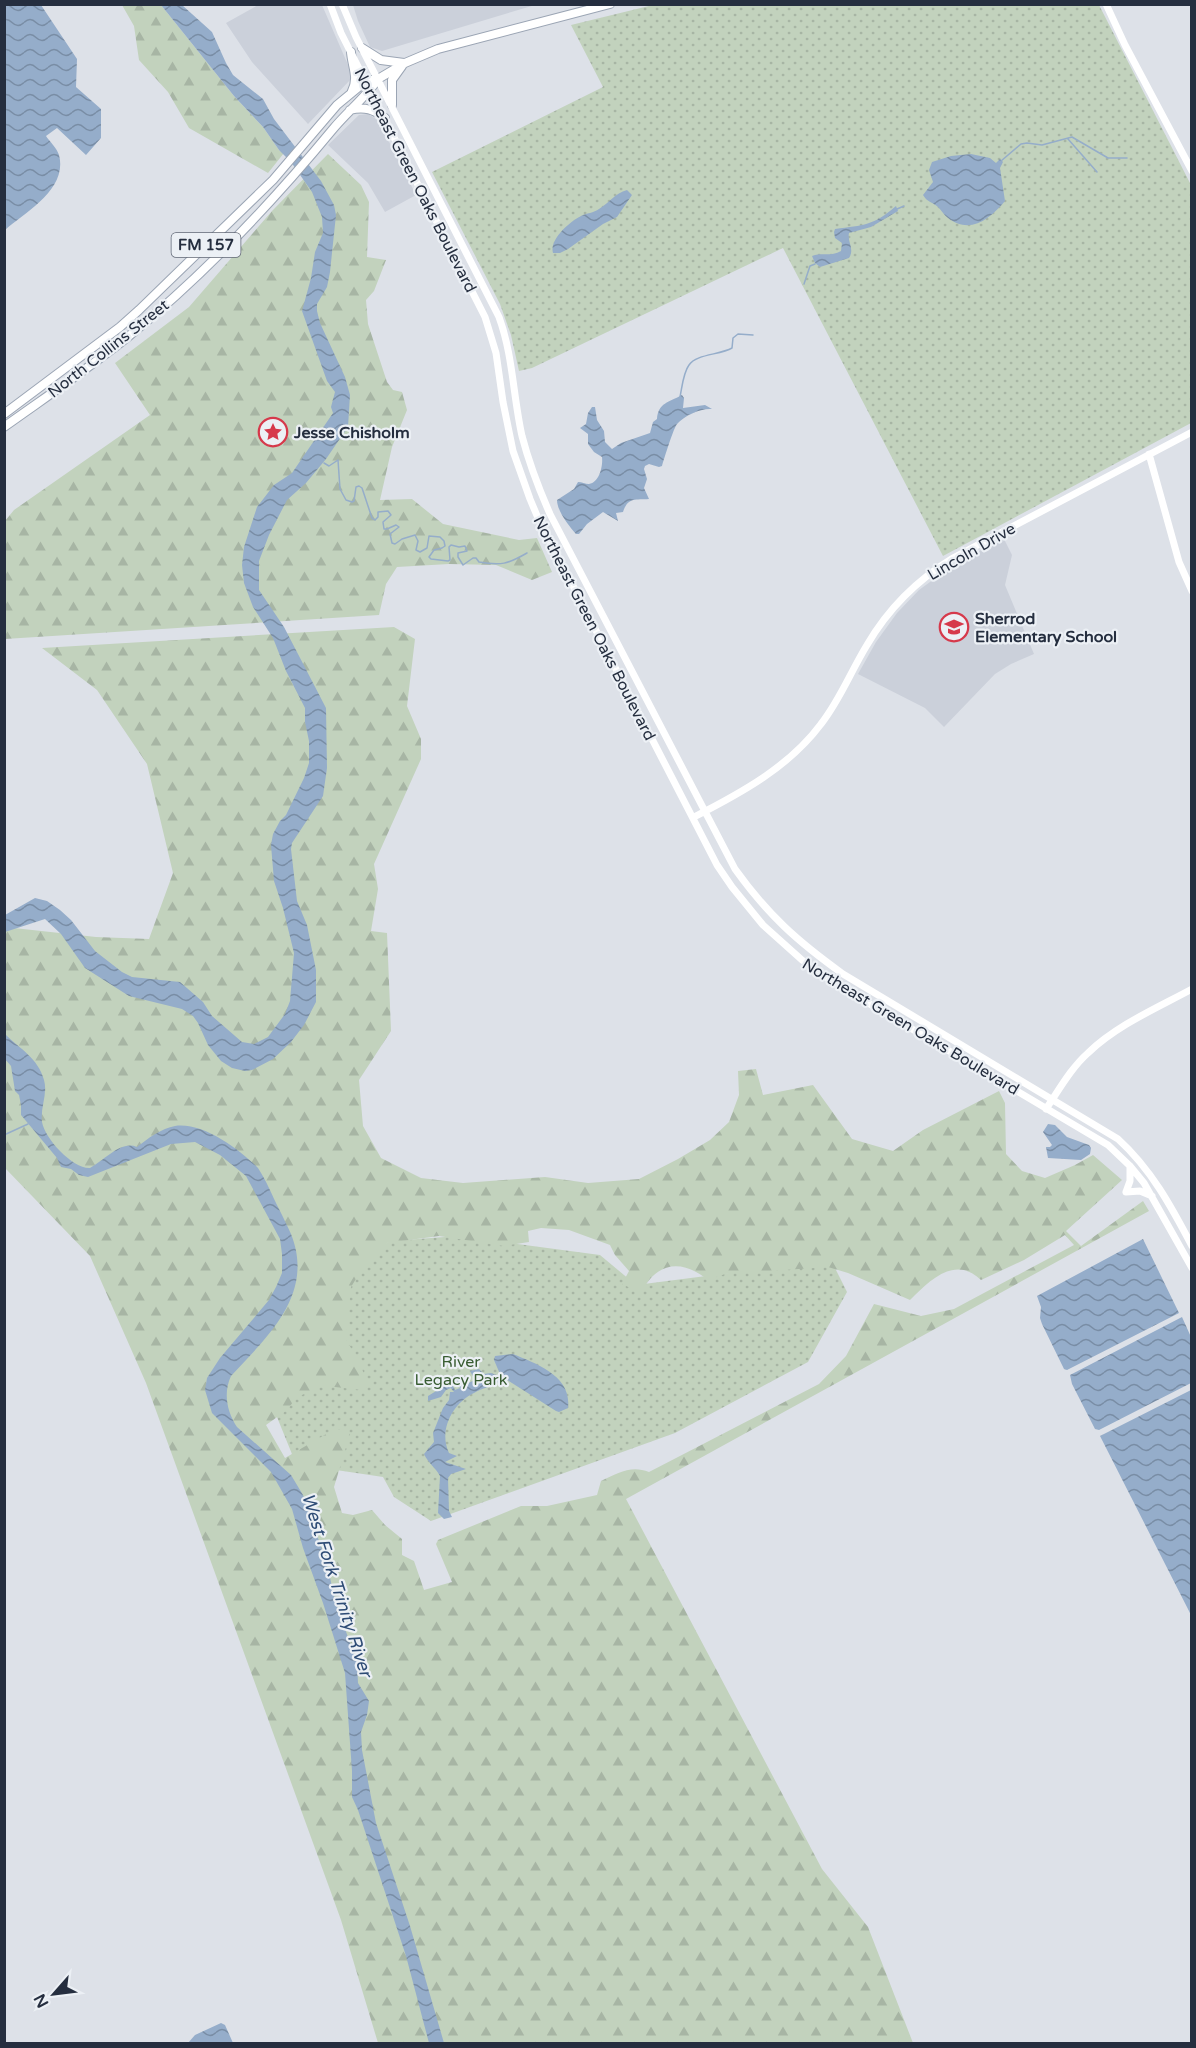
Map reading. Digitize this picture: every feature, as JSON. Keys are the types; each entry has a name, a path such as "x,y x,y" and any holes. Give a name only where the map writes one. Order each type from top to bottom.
{"main road":[{"name":"Northeast Green Oaks Boulevard","path":"330,4 351,52 489,326 498,360 503,402 513,451 538,518 717,865 763,925 784,946 836,984 1108,1145 1130,1166 1153,1197 1191,1268"},
{"name":"Northeast Green Oaks Boulevard","path":"342,4 362,48 491,299 510,355 522,434 543,497 735,869 773,918 843,974 1118,1139 1133,1153 1165,1195 1191,1246"},
{"name":"North Collins Street","path":"4,414 120,327 273,180 337,105 366,81 378,79 405,63 438,49 610,4"},
{"path":"1106,4 1191,171"},
{"path":"362,48 369,55 386,62 405,63"},
{"path":"350,94 354,88 356,76 352,66 351,52"},
{"path":"392,105 392,80 405,63"},
{"name":"North Collins Street","path":"4,427 128,336 235,240 283,189 349,110 371,90 378,79"},
{"path":"349,110 358,108 373,110 385,118"},
{"path":"415,177 426,171"},
{"name":"Lincoln Drive","path":"693,817 773,771 808,739 833,708 877,628 905,595 926,576 953,558 1191,432"},
{"path":"1149,454 1179,562 1191,591"},
{"path":"1047,1109 1070,1073 1096,1046 1126,1025 1191,989"},
{"path":"969,1062 975,1052"},
{"path":"1130,1166 1130,1181 1126,1192 1140,1191 1153,1197"}],"shaded area":[{"path":"353,4 535,5 382,51 370,47"},
{"path":"258,5 322,5 352,74 351,79 308,124 252,62 226,23"},
{"path":"368,114 378,120 416,195 385,212 368,183 328,145 359,115"},
{"name":"Sherrod Elementary School","path":"1004,539 1012,555 1005,585 1034,654 995,674 944,727 925,708 858,674 876,642 897,613 919,590 959,561"}],"green space":[{"path":"122,5 161,5 234,96 284,153 268,173 189,128 168,92 139,60 134,26"},
{"path":"653,5 1099,5 1191,185 1191,423 943,556 783,248 532,368 519,371 511,335 500,304 432,172 603,87 571,25"},
{"path":"328,154 361,185 369,202 367,257 386,260 374,291 366,300 368,324 387,382 393,390 402,392 407,410 392,447 380,500 412,499 443,524 519,540 537,538 552,572 532,580 496,565 449,564 397,567 386,584 379,615 5,639 5,521 14,510 150,415 115,363 189,307 272,211"},
{"path":"394,627 415,639 407,706 421,739 421,759 374,864 378,889 371,931 387,933 391,1031 359,1080 363,1126 381,1158 421,1178 463,1183 545,1177 588,1183 639,1179 710,1140 729,1122 739,1095 738,1071 756,1069 763,1095 813,1085 852,1139 893,1151 923,1130 999,1091 1005,1103 1006,1154 1022,1171 1045,1178 1093,1155 1122,1180 1066,1231 1081,1246 1143,1201 1149,1211 626,1499 822,1869 868,1927 913,2043 378,2043 341,1920 146,1383 90,1256 5,1168 5,927 96,937 149,939 173,873 147,764 97,690 42,648","holes":["541,1228 569,1230 610,1245 615,1255 629,1271 622,1284 641,1293 647,1282 655,1275 662,1269 671,1267 680,1266 689,1269 708,1280 725,1274 828,1267 848,1273 910,1300 934,1278 943,1273 962,1270 981,1280 1024,1260 1065,1235 1074,1245 954,1309 921,1316 874,1304 846,1356 819,1384 649,1472 630,1470 601,1481 597,1495 547,1506 521,1506 438,1540 436,1544 452,1582 424,1590 414,1561 402,1555 402,1539 372,1510 353,1515 342,1513 334,1487 350,1434 346,1430 333,1430 285,1458 266,1425 287,1410 296,1398 318,1387 362,1390 367,1387 362,1368 346,1339 351,1287 365,1264 387,1243 439,1236 504,1246 529,1242 528,1231"]},
{"name":"River Legacy Park","path":"458,1236 600,1255 636,1285 831,1260 847,1292 808,1362 675,1433 431,1521 394,1497 383,1477 296,1464 262,1380 350,1259 391,1241"}],"water":[{"path":"5,4 41,5 77,59 76,87 101,109 101,138 86,155 57,128 46,136 59,155 60,167 57,179 34,207 5,230"},
{"path":"161,5 182,5 212,32 233,75 263,99 274,119 321,181 334,205 336,215 330,272 327,287 317,304 317,311 320,323 345,377 350,395 348,427 306,483 287,500 259,561 259,590 284,627 326,708 327,768 323,796 292,843 291,849 297,901 307,925 316,970 316,1002 304,1025 291,1042 273,1059 252,1070 245,1071 232,1068 221,1061 208,1045 193,1016 182,1009 129,996 85,968 61,934 45,919 5,932 5,915 35,898 47,901 71,920 95,951 122,972 132,977 180,982 203,1002 212,1016 242,1042 254,1044 268,1037 285,1014 290,1001 294,953 274,881 271,845 273,834 286,815 304,778 309,763 309,741 305,708 286,671 273,638 253,607 244,583 242,565 244,547 257,507 274,485 292,473 333,413 331,407 335,392 327,381 302,311 315,252 323,233 322,217 312,192 291,162 234,96"},
{"path":"971,154 990,158 996,163 1000,159 1003,162 1000,168 1005,201 986,219 972,225 964,225 948,218 923,195 933,182 929,170 932,162 951,156"},
{"path":"627,190 632,195 617,217 568,249 560,253 553,253 557,237 571,222 597,210 619,193"},
{"path":"896,206 898,211 871,227 849,233 851,255 849,258 820,267 815,263 812,256 841,251 842,243 835,238 835,229 854,227 874,221"},
{"path":"682,395 683,408 705,405 712,409 698,411 680,421 674,431 662,466 649,464 645,466 647,479 644,488 649,499 636,500 627,504 623,512 616,513 618,521 603,512 587,524 579,534 576,534 561,513 557,500 574,489 578,482 593,483 600,473 602,457 594,452 588,444 588,434 580,428 586,424 592,407 595,407 597,420 604,431 605,442 612,449 621,443 650,433 662,406"},
{"path":"5,1034 28,1054 41,1072 45,1090 42,1112 44,1129 61,1152 76,1164 90,1168 119,1148 137,1147 150,1137 175,1126 197,1128 231,1145 258,1168 291,1234 297,1256 297,1276 292,1295 273,1329 231,1376 227,1389 227,1402 237,1427 291,1475 303,1495 326,1561 336,1603 357,1663 358,1683 369,1701 361,1732 362,1750 376,1823 410,1926 444,2043 429,2043 406,1956 352,1797 345,1673 292,1509 271,1472 212,1413 205,1390 207,1378 220,1358 269,1300 276,1287 282,1273 280,1239 246,1176 220,1155 195,1142 171,1144 88,1177 61,1167 57,1158 21,1115 19,1095 15,1091 11,1066 5,1059"},
{"path":"1048,1124 1055,1125 1067,1137 1089,1145 1090,1154 1081,1160 1048,1158 1046,1147 1052,1145 1043,1132"},
{"path":"1143,1239 1179,1313 1067,1370 1064,1369 1042,1324 1041,1307 1037,1296"},
{"path":"1182,1317 1191,1337 1191,1383 1099,1430 1095,1429 1072,1384 1070,1375"},
{"path":"513,1354 542,1367 559,1379 568,1397 568,1408 556,1411 501,1376 498,1378 500,1381 494,1385 474,1393 460,1403 450,1418 445,1435 449,1453 457,1456 445,1462 466,1469 451,1474 448,1478 449,1511 452,1517 444,1519 438,1513 440,1476 424,1454 434,1442 433,1433 443,1408 449,1400 450,1392 454,1392 451,1388 446,1390 441,1397 428,1401 428,1396 451,1382 455,1390 460,1388 457,1381 460,1378 464,1385 475,1380 470,1371 479,1369 484,1374 491,1373 499,1376 495,1356"},
{"path":"1191,1390 1191,1615 1100,1436"},
{"path":"221,2023 225,2025 233,2043 188,2043 195,2035"}],"waterway":[{"path":"1001,161 1021,144 1042,145 1072,137 1108,158 1127,158"},
{"path":"1068,139 1097,172"},
{"path":"897,209 904,206"},
{"path":"804,284 810,266 815,264"},
{"path":"680,397 685,372 692,361 732,348 733,338 738,334 753,335"},
{"path":"324,463 329,466 338,460 340,489 346,500 354,501 356,487 359,486 362,488 372,518 375,520 378,512 388,511 391,515 383,522 384,529 396,525 399,527 390,534 392,543 395,544 415,535 418,541 416,550 420,552 427,548 429,536 440,537 445,546 434,550 429,557 448,561 451,545 465,546 467,551 458,553 463,565 473,558 479,562 504,563 527,553"},
{"path":"4,1135 28,1124"}],"place":[{"name":"Jesse Chisholm","path":"273,432"},
{"name":"Sherrod Elementary School","path":"954,627"}],"water label":[{"name":"West Fork Trinity River","path":"337,1585"}]}
